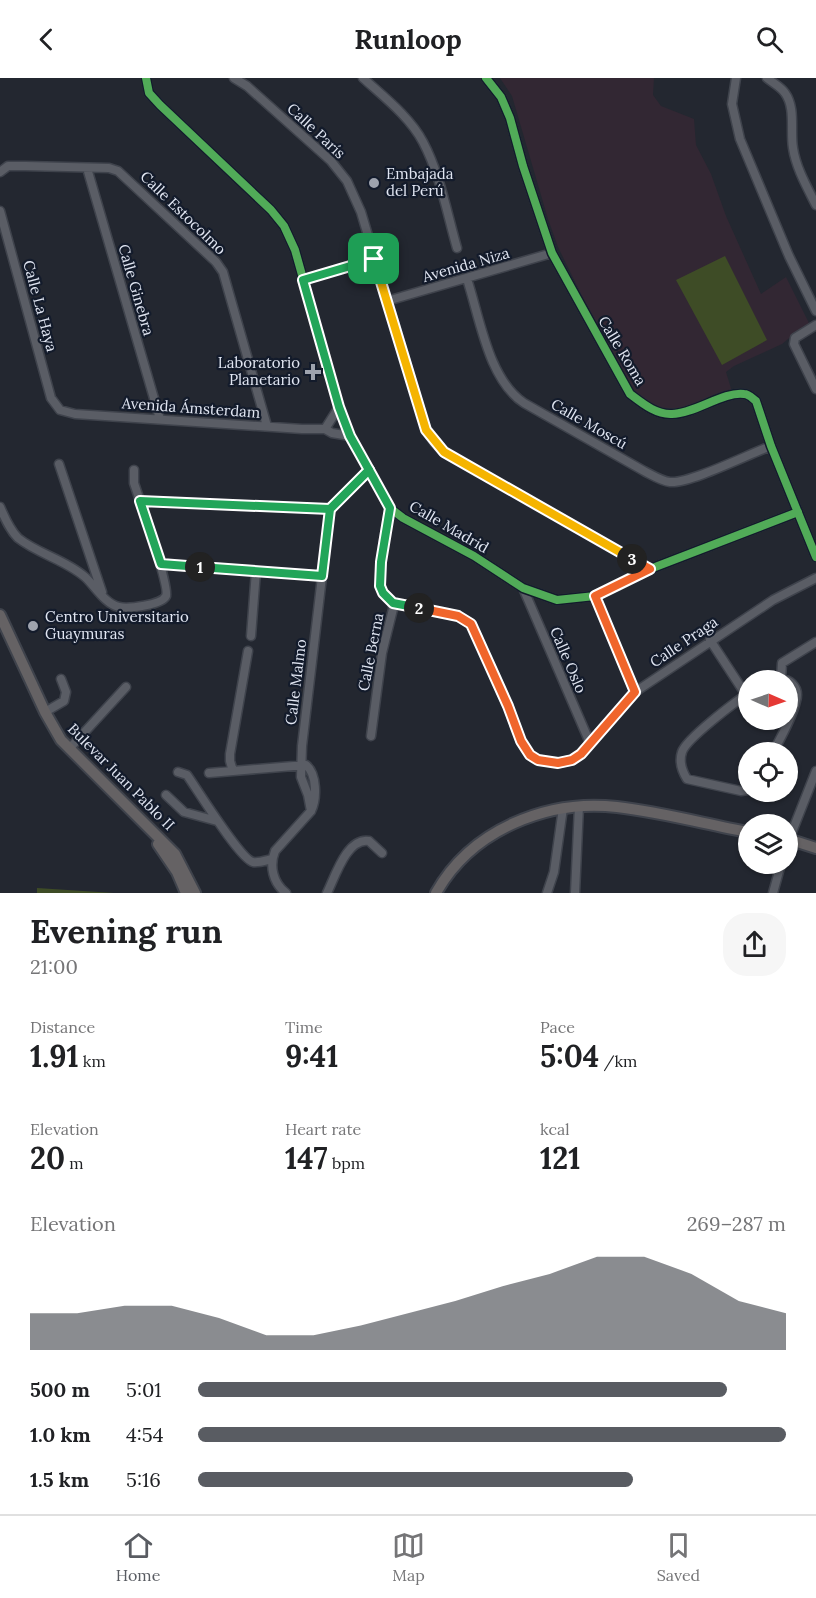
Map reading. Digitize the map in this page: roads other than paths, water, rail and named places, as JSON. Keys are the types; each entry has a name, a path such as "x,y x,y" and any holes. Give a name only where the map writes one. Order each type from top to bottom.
{"main road":[{"name":"Bulevar Juan Pablo II","path":"0,615 52,727 69,750 175,854 195,893"},
{"name":"Bulevar Juan Pablo II","path":"0,631 55,744 156,842 177,872 186,893"},
{"path":"436,893 459,861 484,839 518,821 563,808 617,807 738,830"},
{"path":"798,843 816,848"}],"street":[{"name":"Calle Madrid","path":"146,78 149,93 160,105 271,210 284,226 295,250 339,407 350,436 390,508 403,518 474,556 523,588 557,600 595,596 650,569 798,512"},
{"name":"Calle París","path":"234,78 245,82 331,161 347,181 361,212 426,430 439,447 444,452 650,569"},
{"path":"363,78 403,117 423,141 457,248"},
{"name":"Calle Roma","path":"486,78 501,97 510,118 523,166 552,253 630,394 642,404 658,412 671,415 733,395 751,396 756,401 771,446 816,557"},
{"path":"767,78 789,98 796,161 816,205"},
{"path":"734,79 732,104 735,125 789,256 816,311"},
{"name":"Calle Estocolmo","path":"0,172 8,166 26,165 109,168 122,173 216,262 223,272 267,426"},
{"name":"Calle Ginebra","path":"87,168 160,419"},
{"name":"Calle La Haya","path":"0,211 51,398 56,407"},
{"name":"Avenida Niza","path":"387,301 552,253"},
{"path":"303,280 374,259"},
{"name":"Calle Moscú","path":"467,279 493,362 507,388 524,403 644,471 662,480 676,482 698,476 771,446"},
{"path":"816,325 795,338 794,344 816,389"},
{"name":"Avenida Ámsterdam","path":"56,407 75,414 325,429 332,433 350,436"},
{"path":"325,429 339,407"},
{"path":"59,464 103,595"},
{"path":"0,507 6,522 19,538 81,574 118,607 131,608 161,601 167,593 161,564 134,483 134,470"},
{"path":"140,501 330,509 369,470"},
{"name":"Calle Berna","path":"371,736 382,653 393,603 383,593 380,586 381,562 390,508"},
{"name":"Calle Malmo","path":"301,765 330,509"},
{"path":"161,564 322,576"},
{"path":"251,636 256,571"},
{"name":"Calle Praga","path":"393,603 458,616 471,624 521,741 530,755 538,760 558,763 572,760 581,754 635,692 773,600 815,579"},
{"name":"Calle Oslo","path":"523,588 590,743"},
{"path":"595,596 635,692"},
{"path":"710,640 738,681"},
{"path":"780,670 782,663 816,642"},
{"path":"233,771 230,754 248,651"},
{"path":"45,712 64,701 66,692 61,679"},
{"path":"69,750 126,687"},
{"path":"738,701 689,740 682,752 681,763 682,771 687,778 738,790"},
{"path":"209,772 301,765 310,768 316,796 311,811 275,851 272,859 275,882 282,891"},
{"path":"798,815 816,771"},
{"path":"178,772 187,775 218,821 250,861 272,859"},
{"path":"166,795 184,812 218,821"},
{"path":"575,893 579,806"},
{"path":"547,893 554,872 563,808"},
{"path":"327,893 349,850 358,842 369,841 382,853"},
{"path":"774,893 779,874"}],"place":[{"name":"Embajada del Perú","path":"374,183"},
{"name":"Laboratorio Planetario","path":"313,372"},
{"name":"Centro Universitario Guaymuras","path":"33,626"}]}
